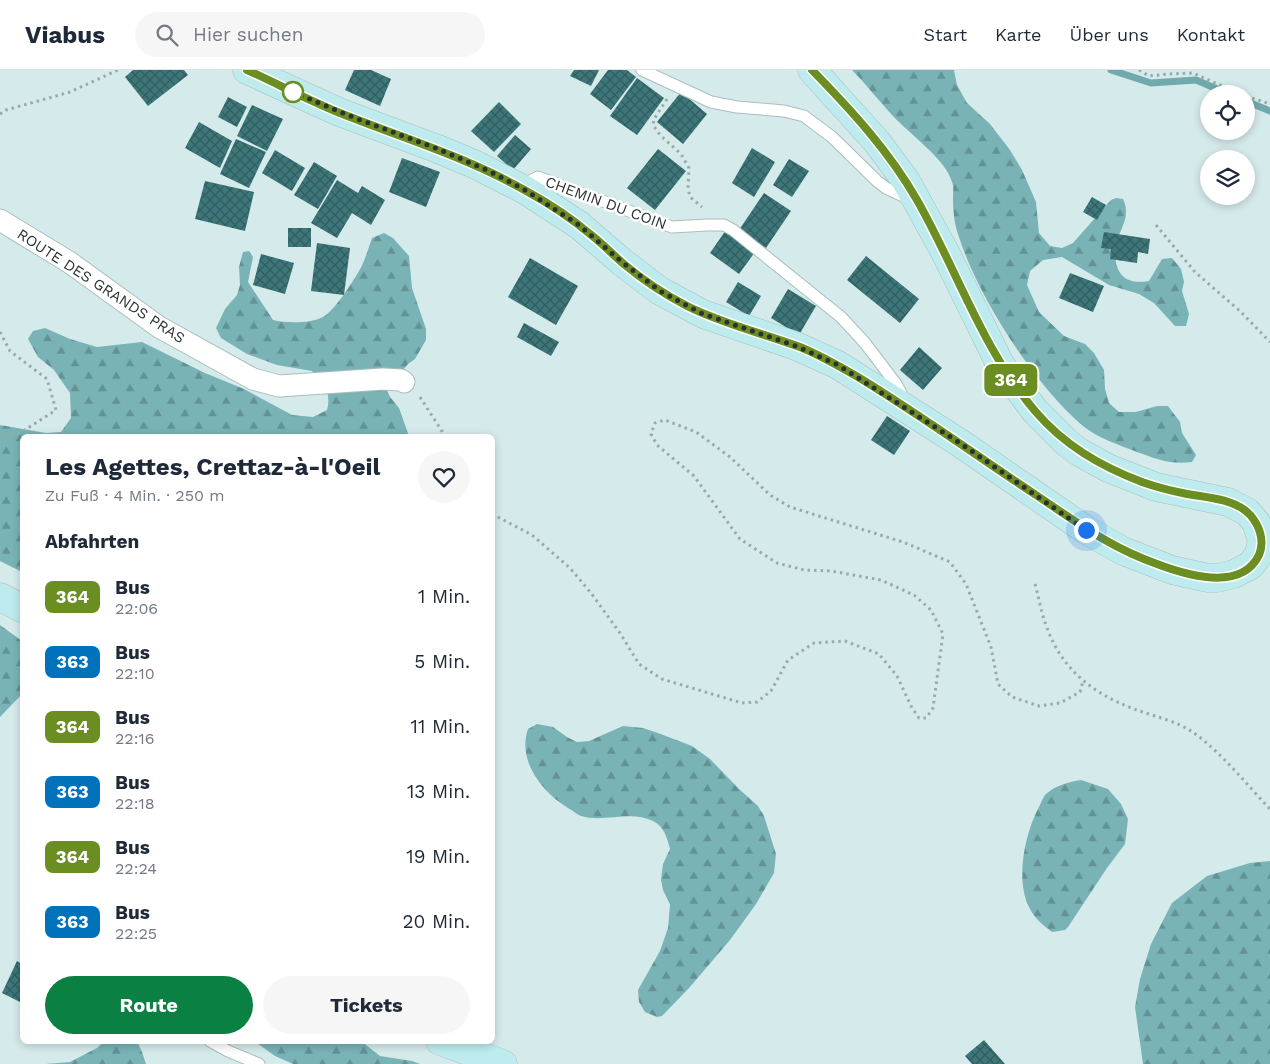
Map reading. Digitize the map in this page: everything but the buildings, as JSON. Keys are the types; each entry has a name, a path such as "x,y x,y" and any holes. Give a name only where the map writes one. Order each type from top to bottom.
{"street":[{"path":"247,70 339,112 474,164 525,190 579,225 637,274 674,299 722,321 817,354 899,404 1106,542 1130,554 1172,570 1208,578 1226,577 1240,572 1251,565 1259,554 1262,541 1253,517 1235,505 1156,487 1108,468 1079,452 1051,428 1020,392 1000,364 946,254 899,170 877,142 812,70"},
{"name":"ROUTE DES GRANDS PRAS","path":"0,220 69,262 159,327 254,379 279,386 383,379 401,380 404,382"},
{"path":"448,1044 503,1064"}],"lane":[{"path":"642,70 711,102 737,107 784,111 804,116 832,137 886,188 901,195 914,194"},
{"name":"CHEMIN DU COIN","path":"525,190 532,180 538,177 672,227 687,225 728,227"},
{"path":"728,227 841,318 865,343 896,384 901,393 899,404"},
{"path":"216,1044 259,1064"}],"path":[{"path":"0,114 6,110 70,92 118,70"},
{"path":"1139,70 1149,76 1193,73 1220,85"},
{"path":"676,85 654,119 653,126 681,154 689,168 688,189 690,197 728,227"},
{"path":"1255,99 1270,104"},
{"path":"1156,225 1195,272 1270,342"},
{"path":"0,332 10,351 47,379 56,410 20,433 0,436"},
{"path":"404,382 420,396 444,434"},
{"path":"495,516 532,535 570,568 620,632 639,664 662,679 742,703 758,702 771,691 788,660 814,643 845,641 878,654 897,676 912,708 919,718 926,718 933,708 944,634 932,610 914,595 881,580 831,571 804,570 777,563 740,539 694,476 657,445 651,434 655,424 665,420 696,432 730,457 770,495 790,507 903,542 950,562 966,584 991,647 998,684 1012,697 1039,706 1060,703 1080,692 1083,681"},
{"path":"1035,584 1046,626 1060,654 1076,675 1093,690 1117,702 1194,733 1218,754 1270,809"}],"green space":[{"path":"852,70 954,70 957,85 967,103 990,124 1010,150 1022,170 1036,202 1039,233 1050,246 1062,248 1073,243 1111,200 1116,198 1123,199 1126,213 1116,244 1117,266 1128,280 1149,281 1162,259 1172,258 1181,269 1184,282 1182,291 1189,314 1186,326 1175,326 1154,303 1139,294 1109,285 1062,257 1043,260 1030,271 1027,285 1039,312 1064,336 1085,344 1094,353 1104,370 1105,389 1109,403 1119,412 1136,412 1157,406 1168,406 1180,422 1182,433 1196,455 1192,462 1178,463 1157,459 1102,438 1083,426 1045,387 1009,338 993,311 967,258 958,234 954,216 953,185 948,173 934,155 892,115"},
{"path":"384,233 393,238 409,256 412,288 426,329 426,340 415,359 408,364 387,390 399,408 408,434 20,434 20,571 0,561 0,425 46,433 61,432 71,418 70,393 54,370 38,357 28,339 33,331 45,328 70,339 97,347 142,342 205,373 244,389 292,415 313,417 327,410 328,398 326,389 312,371 277,365 247,354 221,338 216,328 225,309 237,295 240,285 239,267 243,252 249,251 253,257 248,282 273,320 305,322 323,317 333,309 359,271 372,238"},
{"path":"0,625 20,640 20,696 0,717"},
{"path":"537,724 553,727 577,742 589,741 623,726 643,728 692,746 710,759 758,806 764,816 776,854 774,873 756,904 730,940 662,1016 657,1017 645,1012 639,1002 638,990 660,951 668,928 670,904 663,890 661,880 663,864 670,849 666,837 657,823 644,818 626,816 590,818 581,816 558,801 534,774 526,753 525,741 528,729"},
{"path":"1081,780 1108,789 1121,804 1128,819 1125,844 1068,927 1065,930 1052,932 1033,915 1025,896 1022,870 1026,843 1034,818 1046,794 1058,786"},
{"path":"1270,861 1270,1064 1143,1064 1135,1007 1140,979 1151,944 1172,903 1207,876 1250,863"},
{"path":"101,1044 138,1044 146,1064 46,1064 70,1062"},
{"path":"258,1044 365,1044 380,1056 420,1064 293,1064 275,1056"}],"waterway":[{"path":"1111,70 1151,83 1196,80 1208,85"},
{"path":"1255,105 1270,111"}],"bus line":[{"name":"364","path":"247,70 339,112 474,164 525,190 551,205 579,225 622,262 660,291 703,314 796,346 838,365 960,443 1086,530 1122,551 1172,570 1197,577 1226,577 1251,565 1256,560 1261,549 1261,534 1253,517 1240,507 1228,502 1156,487 1108,468 1067,443 1035,411 1000,364 946,254 899,170 848,108 812,70"}],"route":[{"path":"293,92 392,133 438,149 489,171 525,190 551,205 579,225 622,262 660,291 703,314 796,346 838,365 960,443 1086,530"}]}
